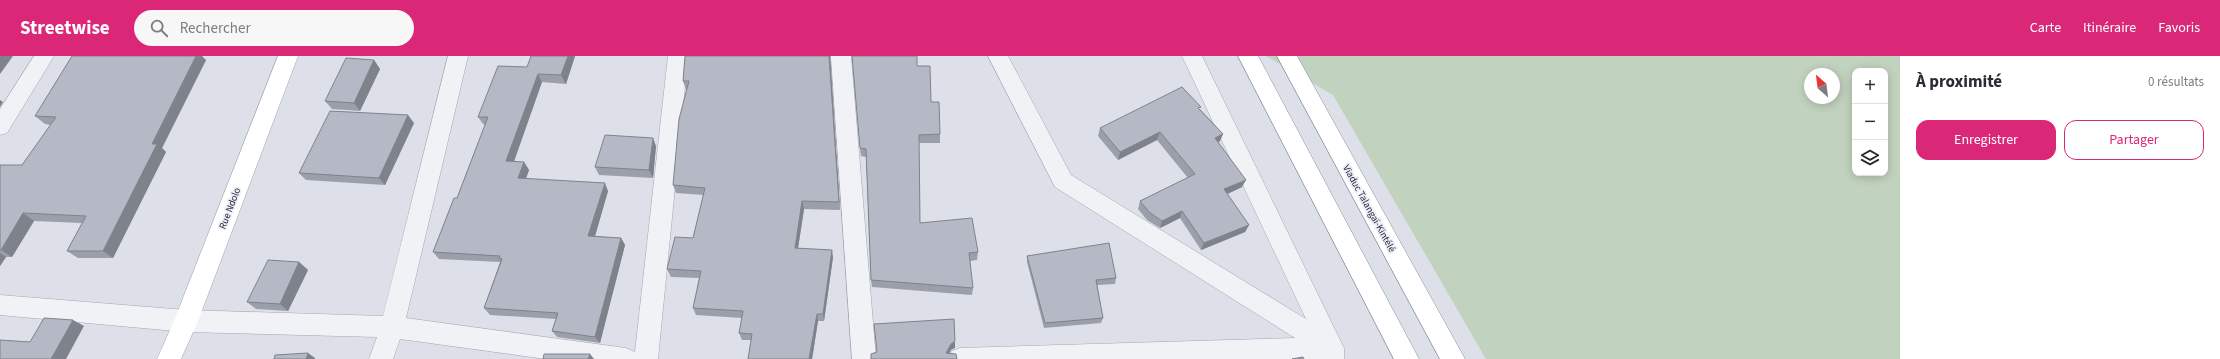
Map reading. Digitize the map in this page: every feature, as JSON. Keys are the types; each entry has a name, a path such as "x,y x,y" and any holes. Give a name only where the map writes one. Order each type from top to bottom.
{"main road":[{"name":"Rue Ndolo","path":"169,359 186,321 288,56"},
{"path":"1248,56 1407,359"},
{"name":"Viaduc Talangaï-Kintélé","path":"1287,56 1453,359"}],"street":[{"path":"0,127 44,56"},
{"path":"381,359 392,327 458,56"},
{"path":"646,359 678,56"},
{"path":"841,56 864,359"},
{"path":"998,56 1063,182 1334,355"},
{"path":"1192,56 1334,355"},
{"path":"0,305 186,321 392,327 626,359"},
{"path":"960,359 1094,356 1334,355"}],"green space":[{"path":"1266,56 1900,56 1900,359 1486,359 1333,95"}],"building":[{"path":"72,56 196,56 152,144 157,144 103,251 67,251 86,216 23,213 0,250 0,165 22,165 56,117 35,116"},
{"path":"531,56 568,56 561,75 538,74 506,161 524,162 518,178 605,183 588,236 621,238 595,337 552,331 558,313 484,308 502,259 499,258 500,256 433,252 454,198 457,198 488,117 478,117 498,66 527,67"},
{"path":"685,56 829,56 839,202 802,201 795,248 832,250 823,314 817,314 809,359 748,359 752,334 739,333 743,311 693,308 701,271 667,269 675,237 693,238 705,188 673,185 679,119 689,81 683,81"},
{"path":"852,56 917,56 917,66 930,66 931,102 939,102 940,134 919,135 920,223 972,218 978,252 969,253 973,288 871,280 866,149 860,148"},
{"path":"346,58 374,60 354,103 325,101"},
{"path":"1182,87 1201,107 1198,108 1223,134 1215,138 1246,180 1224,189 1249,225 1204,243 1182,211 1162,221 1149,212 1140,201 1195,174 1160,132 1120,152 1100,128"},
{"path":"330,111 408,115 379,178 299,173"},
{"path":"605,135 653,138 649,170 595,167"},
{"path":"1109,243 1116,278 1096,280 1103,318 1045,323 1027,256"},
{"path":"268,260 299,262 280,304 247,302"},
{"path":"44,318 73,320 51,359 0,359 0,340 30,342"},
{"path":"954,319 955,341 951,344 946,353 956,354 957,359 871,359 871,354 877,352 874,324"},
{"path":"308,353 306,359 274,359 275,355"},
{"path":"544,354 590,354 588,359 543,359"},
{"path":"1303,357 1304,359 1292,359"}]}
